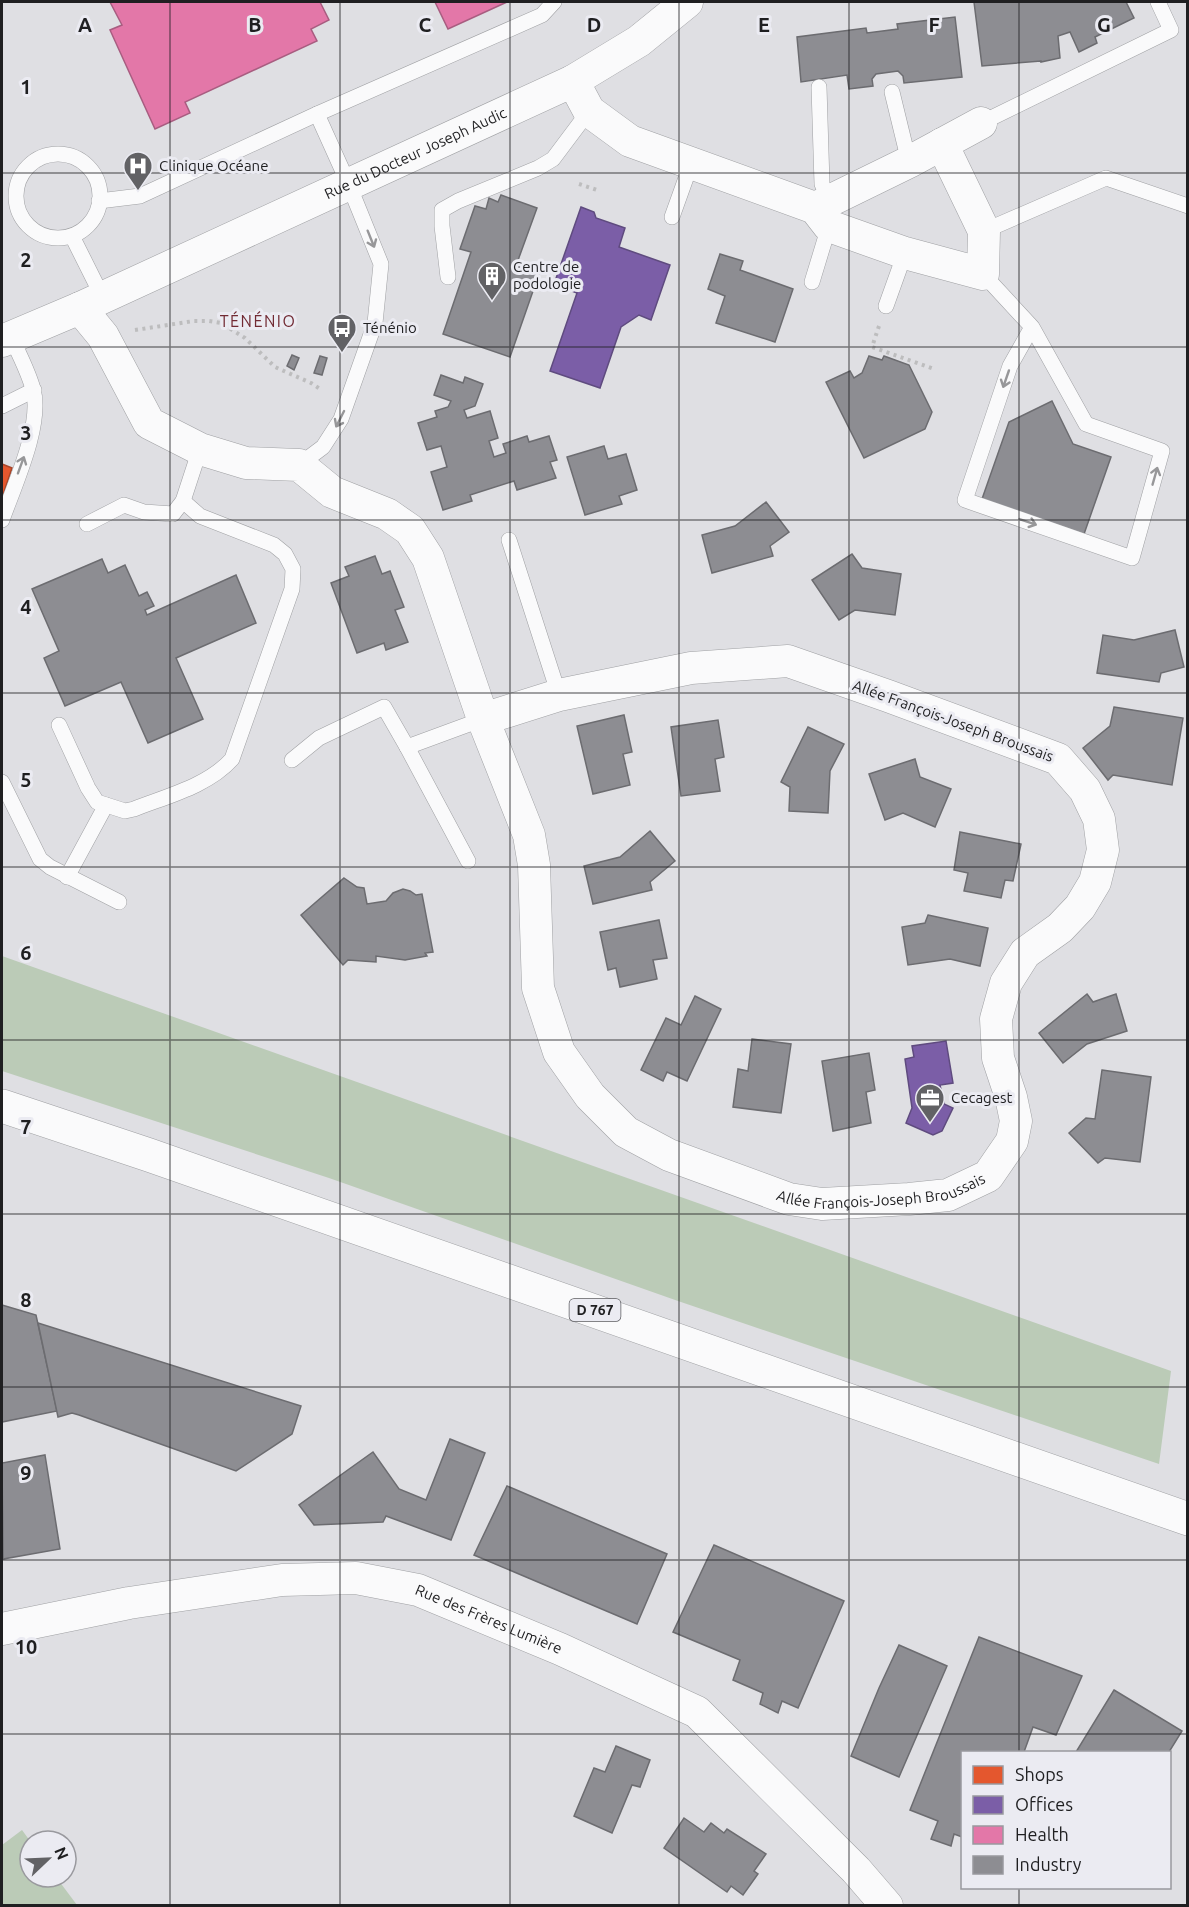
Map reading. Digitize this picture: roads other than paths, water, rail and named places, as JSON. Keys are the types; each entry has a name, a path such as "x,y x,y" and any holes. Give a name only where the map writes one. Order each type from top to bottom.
{"main road":[{"name":"D 767","path":"2,1106 149,1155 1188,1519"}],"street":[{"name":"Rue du Docteur Joseph Audic","path":"6,339 91,303 573,81 639,41 687,2"},
{"path":"573,81 589,111 630,141 824,212 905,253 983,274 984,231 942,144"},
{"path":"824,212 981,123"},
{"path":"91,303 103,336 149,423 200,449 246,464 299,465"},
{"name":"Allée François-Joseph Broussais","path":"299,465 332,492 387,514 410,530 428,558 483,719 529,835 534,865 538,988 559,1052 590,1096 626,1132 669,1155 789,1198 822,1204 948,1195 988,1176 1012,1142 1016,1121 998,1058 996,1019 1006,983 1025,953 1060,928 1080,908 1095,882 1103,850 1099,819 1084,790 1059,759 788,661 691,668 559,696 483,719"},
{"name":"Rue des Frères Lumière","path":"2,1629 129,1604 282,1580 356,1578 418,1590 560,1649 697,1712 856,1870 887,1905"}],"lane":[{"path":"99,201 140,196 317,114 542,15 554,2"},
{"path":"981,123 1171,30 1158,2"},
{"path":"812,282 824,212 819,87"},
{"path":"892,92 909,162"},
{"path":"448,277 442,210 458,201 538,168 553,159 589,111"},
{"path":"299,465 322,447 341,419 375,323 381,264 350,184 317,114"},
{"path":"67,155 88,167 97,183 99,201 96,213 82,231 61,238 50,237 29,227 21,218 16,195 23,172 32,163 43,157 67,155"},
{"path":"672,217 691,164"},
{"path":"984,231 1106,178 1188,206"},
{"path":"2,184 18,183"},
{"path":"72,236 91,303"},
{"path":"886,306 905,253"},
{"path":"983,274 1032,327 1086,424 1162,451 1132,558 965,500 1010,366 1032,327"},
{"path":"2,520 30,439 35,413 34,390 6,339"},
{"path":"2,406 34,390"},
{"path":"87,524 124,505 144,512 173,513 183,501 200,449"},
{"path":"60,725 88,788 97,802 125,811 204,781 222,770 232,759 292,589 293,569 285,555 274,545 200,516 183,501"},
{"path":"509,540 559,696"},
{"path":"292,760 319,738 384,707 468,861"},
{"path":"407,747 483,719"},
{"path":"2,782 40,859 67,877 119,902"},
{"path":"67,877 106,805"}],"place":[{"name":"Clinique Océane","path":"138,192"},
{"name":"Centre de podologie","path":"492,302"},
{"name":"Ténénio","path":"342,354"},
{"name":"Cecagest","path":"930,1124"}],"district":[{"name":"TÉNÉNIO","path":"258,321"}]}
